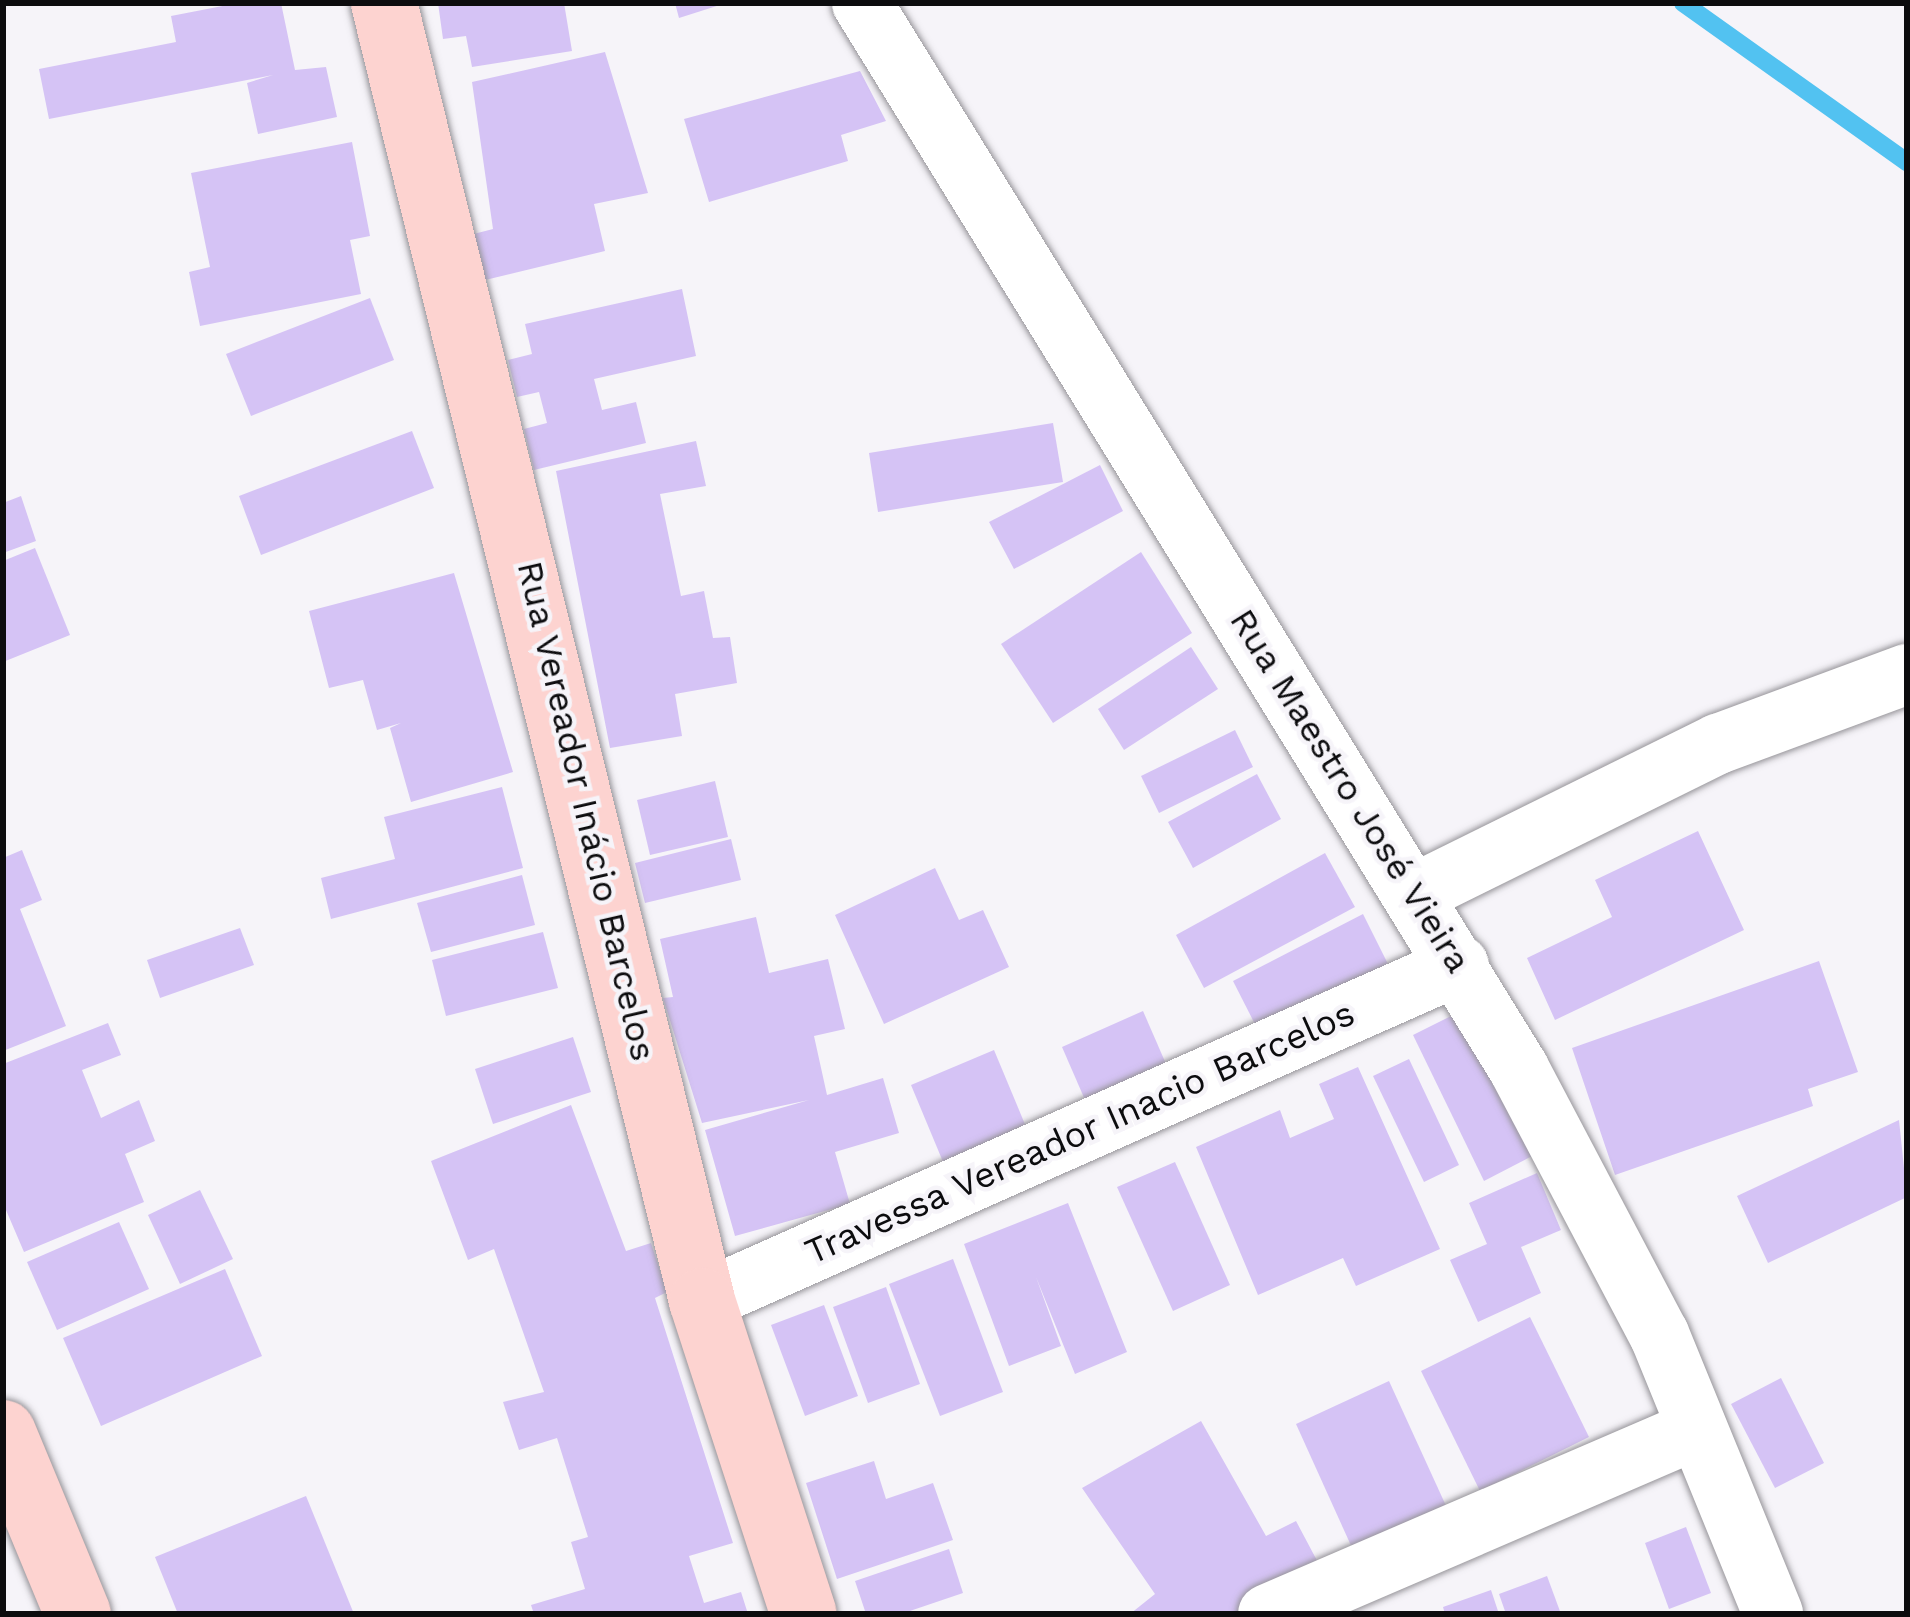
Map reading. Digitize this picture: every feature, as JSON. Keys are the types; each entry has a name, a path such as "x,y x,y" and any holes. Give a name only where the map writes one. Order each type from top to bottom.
{"street":[{"name":"Rua Vereador Inácio Barcelos","path":"384,3 702,1301 804,1614"},
{"name":"Rua Maestro José Vieira","path":"862,3 1418,892 1659,1334 1773,1614"},
{"path":"1418,892 1718,744 1907,674"},
{"name":"Travessa Vereador Inacio Barcelos","path":"702,1301 1459,965"},
{"path":"1268,1614 1696,1429"},
{"path":"3,1432 78,1614"}],"building":[{"path":"238,3 281,3 295,70 326,67 337,117 258,134 247,83 273,75 49,119 39,69 176,42 171,16"},
{"path":"438,3 564,3 572,51 472,67 466,36 443,39"},
{"path":"675,3 723,3 723,4 679,18"},
{"path":"605,52 648,193 594,204 605,251 477,282 466,236 493,229 472,82"},
{"path":"860,71 886,121 841,135 848,161 709,202 684,119"},
{"path":"352,142 370,236 350,240 361,294 200,326 189,272 210,267 191,173"},
{"path":"682,289 696,356 594,379 602,410 636,402 646,443 534,470 524,429 547,423 539,392 517,397 508,360 532,354 525,324"},
{"path":"370,298 394,360 251,416 226,354"},
{"path":"1053,423 1063,482 878,512 869,453"},
{"path":"412,431 434,488 261,555 239,496"},
{"path":"696,441 706,486 660,494 681,596 704,591 713,638 730,637 737,683 675,694 682,736 610,748 556,471"},
{"path":"1100,465 1123,511 1014,569 989,522"},
{"path":"21,496 36,541 3,553 3,503"},
{"path":"35,548 70,635 3,662 3,561"},
{"path":"1141,552 1192,633 1053,723 1001,644"},
{"path":"454,573 513,772 411,802 390,728 401,723 377,730 363,680 329,688 309,611"},
{"path":"1191,647 1218,689 1124,750 1098,709"},
{"path":"1235,730 1253,767 1159,813 1141,776"},
{"path":"1257,774 1281,819 1193,868 1168,822"},
{"path":"715,781 728,837 650,855 637,800"},
{"path":"502,787 523,868 331,919 321,878 395,859 384,817"},
{"path":"1698,831 1744,930 1555,1020 1527,958 1612,917 1595,880"},
{"path":"731,839 741,880 645,903 635,863"},
{"path":"22,850 42,900 20,909 66,1026 3,1051 3,858"},
{"path":"1325,853 1355,907 1204,988 1176,935"},
{"path":"935,868 959,920 983,910 1009,967 884,1024 835,915"},
{"path":"522,875 535,925 431,952 417,903"},
{"path":"1363,914 1391,970 1261,1036 1233,981"},
{"path":"756,917 769,973 828,959 845,1029 814,1036 827,1095 883,1078 899,1133 835,1152 850,1204 735,1236 705,1130 809,1100 702,1123 663,998 673,997 660,939"},
{"path":"240,928 254,965 160,998 147,960"},
{"path":"543,932 558,988 446,1016 432,960"},
{"path":"1819,961 1858,1072 1808,1089 1813,1106 1615,1175 1572,1048"},
{"path":"1143,1011 1173,1080 1092,1116 1062,1047"},
{"path":"1461,1011 1532,1156 1484,1181 1413,1035"},
{"path":"108,1023 121,1055 82,1070 101,1118 139,1100 155,1141 125,1154 144,1202 24,1252 3,1203 3,1064"},
{"path":"573,1037 591,1092 493,1124 475,1069"},
{"path":"994,1050 1029,1134 946,1169 911,1085"},
{"path":"1409,1059 1459,1165 1424,1182 1373,1076"},
{"path":"1358,1067 1440,1249 1356,1286 1343,1258 1258,1295 1196,1147 1280,1110 1290,1138 1334,1119 1319,1084"},
{"path":"571,1105 626,1251 651,1243 667,1292 655,1298 733,1543 689,1556 704,1603 741,1592 748,1614 534,1614 531,1605 585,1589 571,1542 588,1537 557,1438 519,1450 503,1402 544,1392 494,1249 468,1260 431,1161"},
{"path":"1899,1120 1907,1197 1768,1263 1737,1196"},
{"path":"1175,1162 1230,1285 1173,1311 1117,1187"},
{"path":"1537,1173 1561,1230 1521,1247 1541,1293 1478,1322 1450,1260 1487,1244 1469,1203"},
{"path":"200,1190 233,1259 180,1284 148,1215"},
{"path":"1068,1203 1127,1352 1075,1374 1036,1277 1061,1346 1009,1366 964,1244"},
{"path":"119,1222 149,1289 57,1330 27,1262"},
{"path":"953,1259 1003,1392 940,1416 889,1284"},
{"path":"225,1269 262,1356 101,1426 63,1338"},
{"path":"886,1287 920,1384 868,1403 833,1307"},
{"path":"824,1305 858,1396 805,1416 771,1325"},
{"path":"1530,1317 1589,1437 1480,1491 1421,1371"},
{"path":"1781,1378 1824,1463 1775,1488 1731,1404"},
{"path":"1389,1381 1447,1508 1353,1550 1296,1424"},
{"path":"1201,1421 1266,1536 1296,1521 1322,1570 1236,1614 1130,1614 1155,1594 1082,1488"},
{"path":"874,1461 886,1499 933,1483 953,1540 837,1579 806,1483"},
{"path":"306,1496 354,1614 178,1614 155,1557"},
{"path":"1686,1527 1711,1593 1669,1609 1645,1543"},
{"path":"949,1549 963,1593 901,1614 866,1614 855,1581"},
{"path":"1547,1576 1561,1614 1506,1614 1499,1594"},
{"path":"1491,1590 1499,1614 1445,1614 1443,1607"}],"waterway":[{"path":"1683,3 1907,162"}]}
